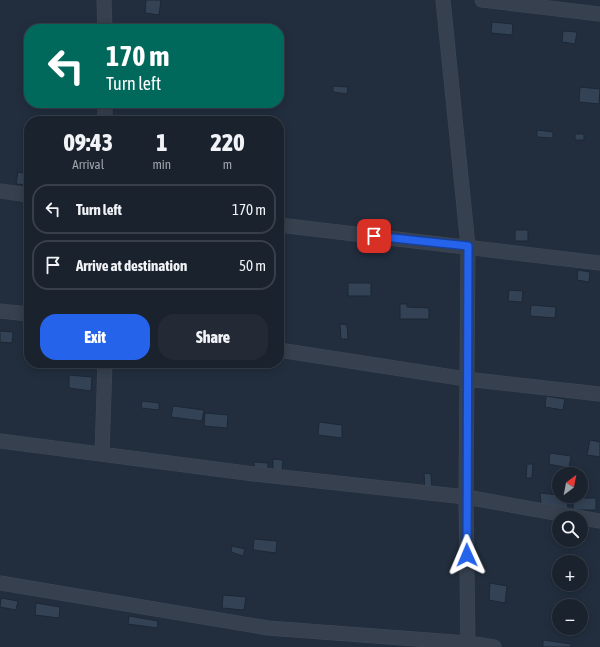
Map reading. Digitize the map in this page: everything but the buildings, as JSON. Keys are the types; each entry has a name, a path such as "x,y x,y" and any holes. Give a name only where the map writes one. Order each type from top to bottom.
{"street":[{"path":"104,0 105,24"},
{"path":"443,0 468,246 466,379 468,645"},
{"path":"482,0 600,14"},
{"path":"0,191 24,194"},
{"path":"284,226 468,246 600,263"},
{"path":"0,311 24,313"},
{"path":"284,351 466,379 600,394"},
{"path":"102,454 105,368"},
{"path":"0,441 254,474 466,497 600,521"},
{"path":"0,583 268,628 494,647"}],"route":[{"path":"374,236 468,246 466,379 467,555"}]}
